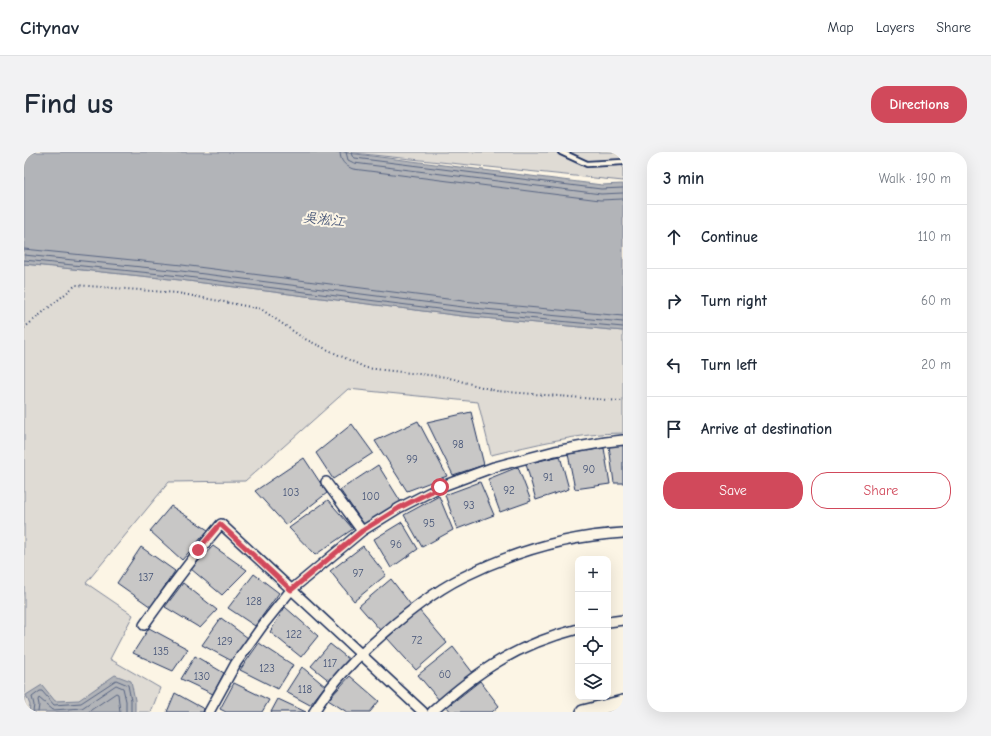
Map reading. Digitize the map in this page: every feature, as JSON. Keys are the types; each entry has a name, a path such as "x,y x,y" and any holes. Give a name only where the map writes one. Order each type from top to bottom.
{"street":[{"path":"209,712 236,663 263,625 291,590 362,531 399,508 440,487 494,467 554,451 623,440"},
{"path":"326,482 362,531"},
{"path":"144,625 184,569 220,524 423,712"},
{"path":"314,712 340,677 361,654 385,632 420,604 462,577 501,560 539,547 604,534 623,533"},
{"path":"611,622 623,620"},
{"path":"432,712 480,672 503,658 533,643 575,630"},
{"path":"583,712 623,702"}],"lane":[{"path":"561,152 587,164 623,162"}],"path":[{"path":"24,328 76,286 177,294 262,309 303,338 366,368 446,377 496,391 623,400"}],"shaded area":[{"path":"344,152 623,152 623,181"},
{"path":"24,264 180,280 462,316 623,331 623,433 573,437 491,455 478,402 348,389 245,481 169,482 86,583 133,615 110,659 160,688 151,712 24,712"}],"water":[{"name":"吴淞江","path":"24,152 340,152 602,185 623,184 623,331 462,316 180,280 24,264"},
{"path":"115,675 131,681 135,700 135,712 29,712 30,705 26,695 42,685 55,701 79,700"}],"building":[{"path":"471,412 484,465 453,475 427,422"},
{"path":"418,421 447,476 407,491 375,441"},
{"path":"352,424 373,453 333,479 316,453"},
{"path":"623,445 623,483 614,483 609,446"},
{"path":"604,448 610,484 575,489 568,454"},
{"path":"560,456 569,489 536,500 526,464"},
{"path":"304,458 327,493 286,525 255,491"},
{"path":"378,465 401,502 364,524 340,490"},
{"path":"518,467 531,501 500,512 488,479"},
{"path":"480,482 494,515 457,529 445,495"},
{"path":"439,496 453,530 422,547 404,515"},
{"path":"328,500 353,529 315,555 289,528"},
{"path":"171,506 208,530 182,560 150,531"},
{"path":"402,522 418,549 391,568 374,539"},
{"path":"213,546 247,570 222,595 191,569"},
{"path":"363,546 386,575 354,601 330,571"},
{"path":"141,547 175,571 151,607 117,583"},
{"path":"254,574 279,593 255,626 228,608"},
{"path":"391,579 411,605 380,630 359,606"},
{"path":"183,583 217,610 200,628 165,607"},
{"path":"285,607 318,636 301,657 270,632"},
{"path":"419,610 447,643 416,670 387,638"},
{"path":"221,618 248,638 232,661 202,645"},
{"path":"149,628 188,649 173,671 133,653"},
{"path":"259,643 293,665 278,689 240,670"},
{"path":"330,644 350,660 331,682 311,666"},
{"path":"453,647 473,673 439,700 418,675"},
{"path":"195,656 224,673 213,694 181,679"},
{"path":"302,667 325,686 310,705 286,692"},
{"path":"350,676 379,701 370,712 347,712 328,700"},
{"path":"480,681 499,706 492,712 451,712 447,707"},
{"path":"234,683 269,700 262,712 226,712 220,709"},
{"path":"175,693 204,709 203,712 167,712"},
{"path":"278,699 306,712 271,712"}],"route":[{"path":"198,550 220,524 291,590 362,531 399,508 440,487"}]}
